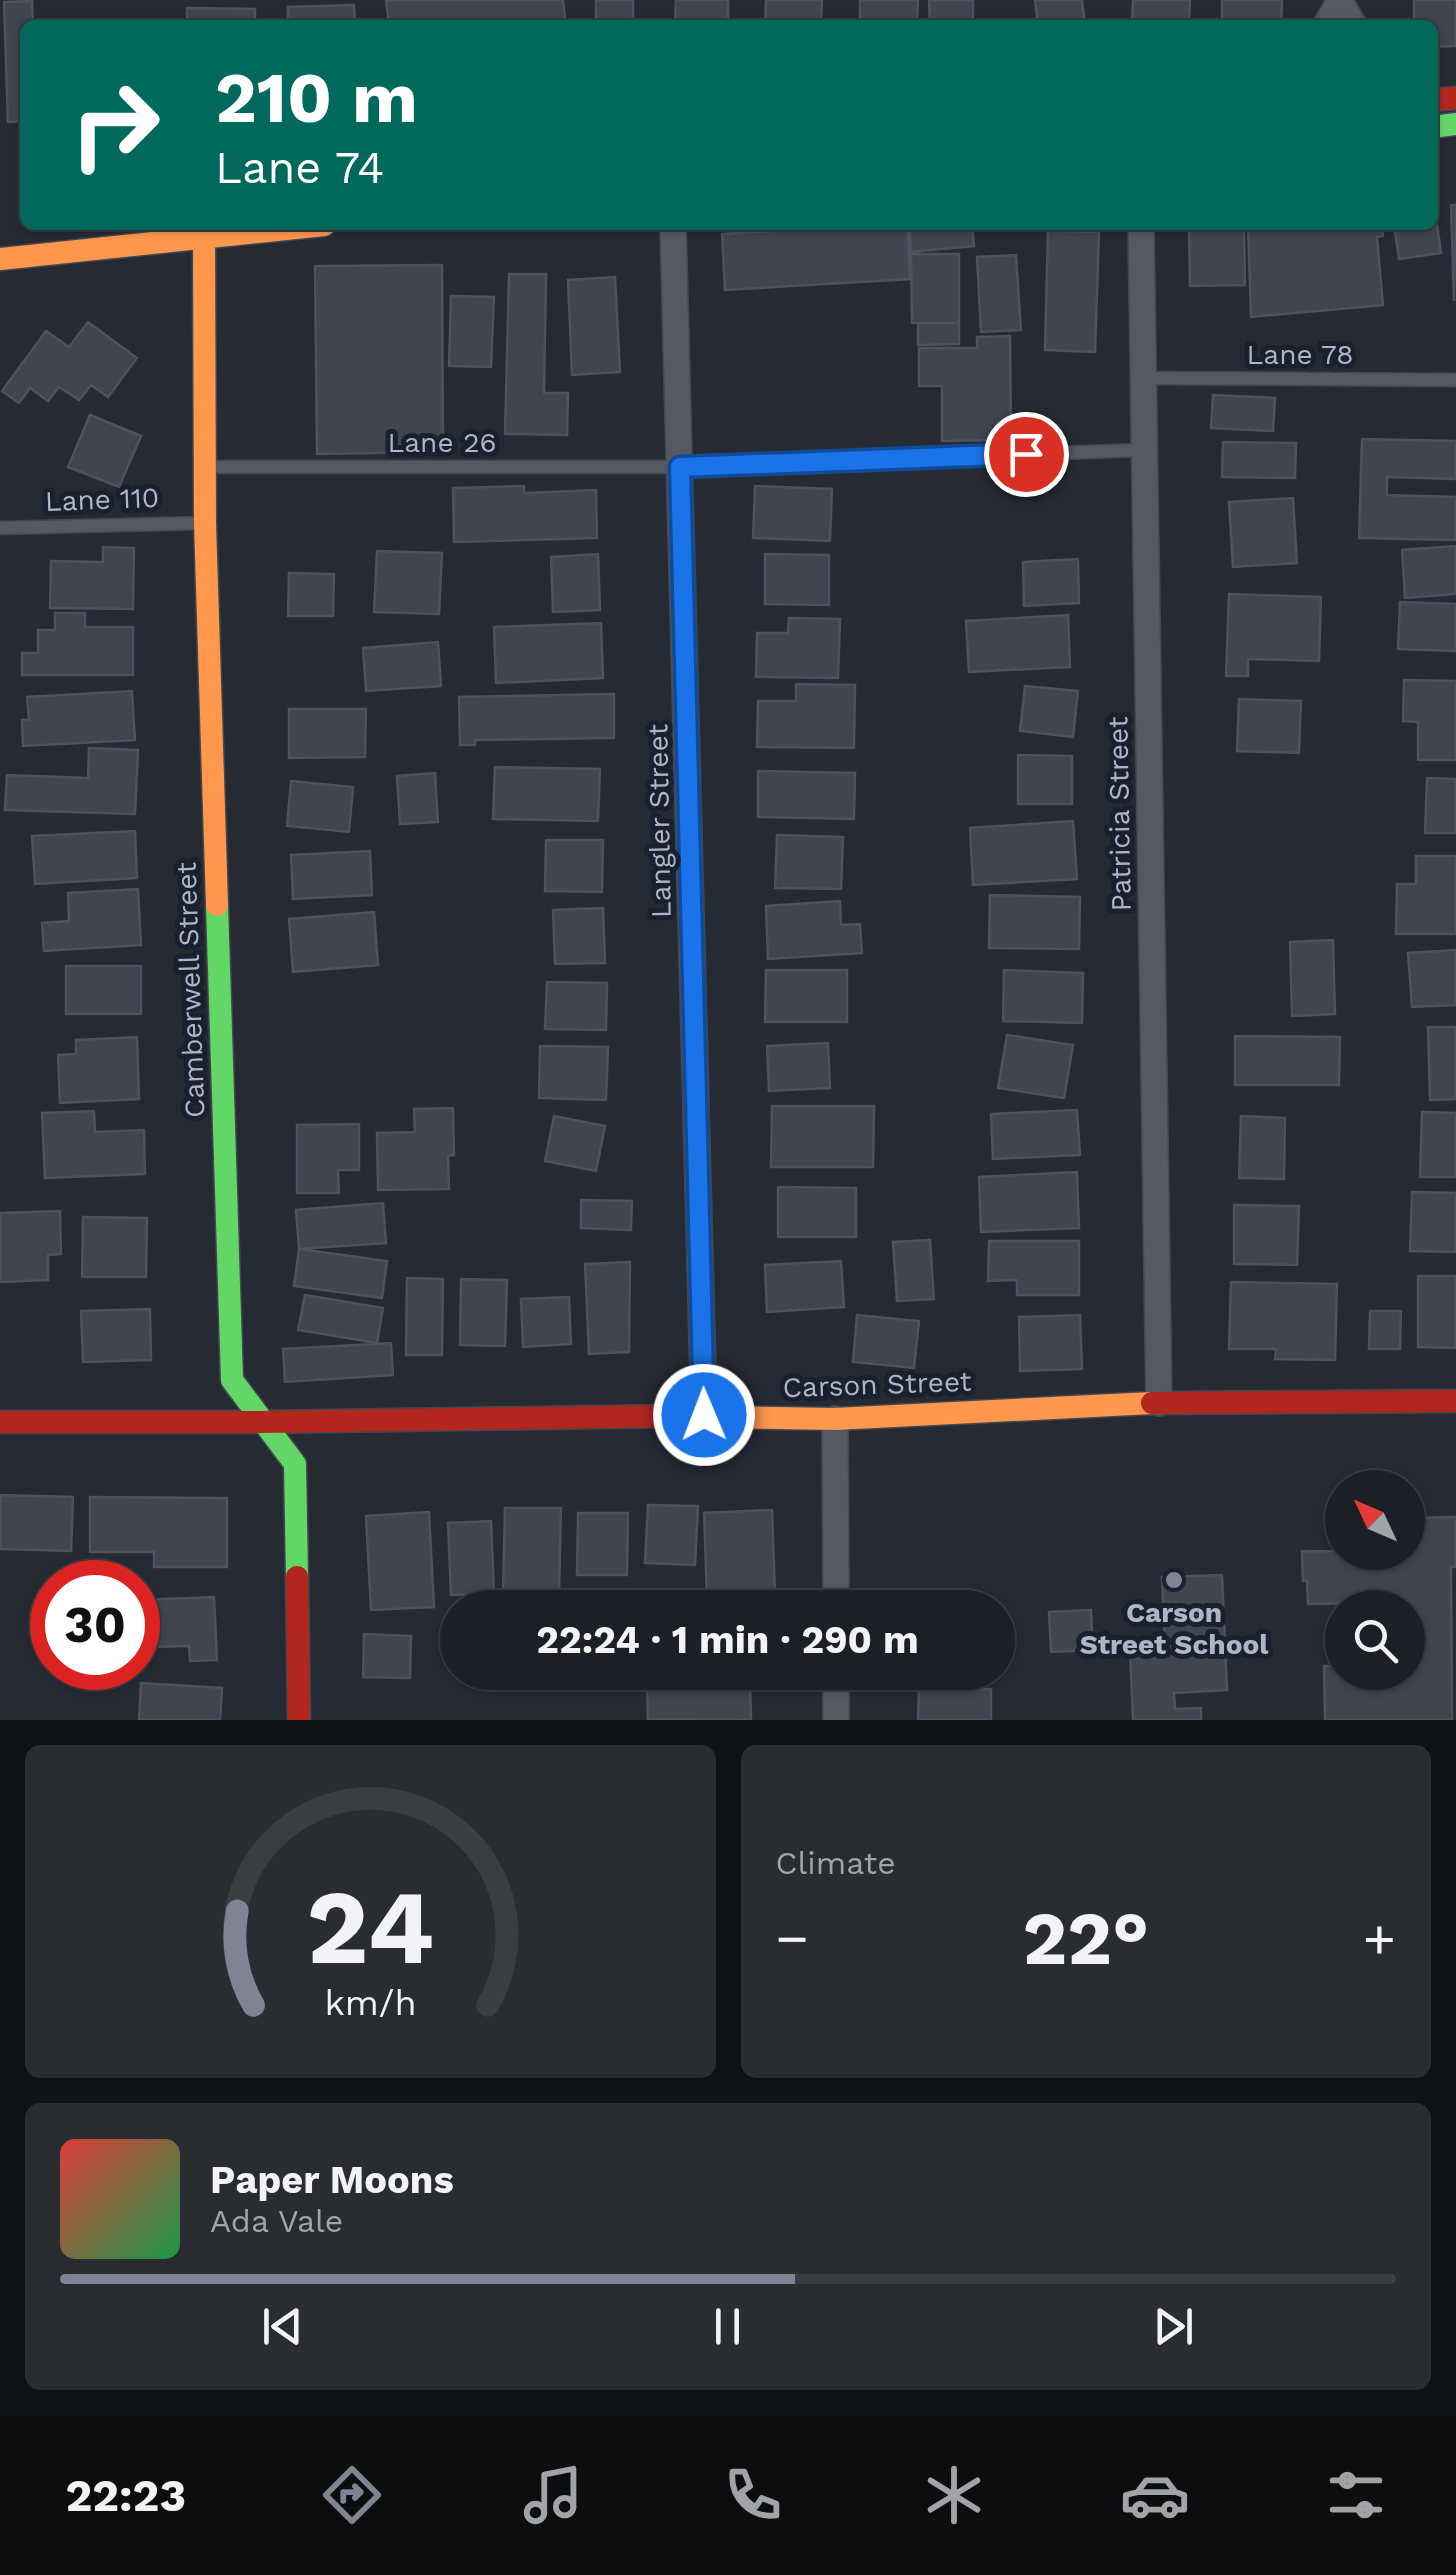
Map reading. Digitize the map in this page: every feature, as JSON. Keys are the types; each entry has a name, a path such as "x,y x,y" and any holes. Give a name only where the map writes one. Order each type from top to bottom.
{"street":[{"path":"0,259 274,230"},
{"name":"Langler Street","path":"673,230 704,1415"},
{"name":"Patricia Street","path":"1141,230 1159,1403"},
{"name":"Camberwell Street","path":"204,237 206,523 232,1380 296,1464 299,1720"},
{"name":"Carson Street","path":"0,1422 704,1415 835,1419 1159,1403 1456,1401"},
{"path":"835,1419 836,1590"},
{"path":"836,1690 836,1720"}],"lane":[{"name":"Lane 78","path":"1143,378 1456,380"},
{"name":"Lane 26","path":"205,467 680,467 1142,450"},
{"name":"Lane 110","path":"0,528 206,523"}],"building":[{"path":"386,0 563,0 565,20 388,20"},
{"path":"596,0 633,0 633,20 596,20"},
{"path":"676,0 728,0 728,20 675,20"},
{"path":"766,0 822,0 821,20 765,20"},
{"path":"860,0 918,0 917,20 860,20"},
{"path":"929,0 973,0 973,20 930,20"},
{"path":"1035,0 1082,0 1084,20 1037,20"},
{"path":"1133,0 1190,0 1189,20 1132,20"},
{"path":"1222,0 1282,0 1281,20 1222,20"},
{"path":"1414,0 1456,0 1456,46 1438,47 1438,20 1414,20"},
{"path":"32,1 33,20 20,20 20,121 8,122 4,2"},
{"path":"354,5 355,20 288,20 288,7"},
{"path":"187,8 255,9 255,20 187,20"},
{"path":"1451,205 1456,205 1454,301"},
{"path":"907,230 910,279 725,290 722,234"},
{"path":"909,230 972,230 974,246 911,252"},
{"path":"1189,230 1244,230 1245,285 1190,286"},
{"path":"1248,230 1382,230 1383,236 1377,237 1383,305 1251,317"},
{"path":"1395,230 1438,230 1441,253 1399,259"},
{"path":"1048,231 1099,232 1095,352 1045,350"},
{"path":"911,254 959,254 959,323 912,323"},
{"path":"1016,255 1021,330 981,332 977,257"},
{"path":"442,265 443,452 317,454 315,266"},
{"path":"509,274 546,274 544,393 568,393 567,435 505,434"},
{"path":"615,277 620,372 572,375 568,280"},
{"path":"451,296 494,297 491,367 449,366"},
{"path":"88,322 137,358 108,397 91,385 79,400 59,387 48,401 30,388 19,403 2,391 46,331 69,347"},
{"path":"918,323 959,323 959,344 918,345"},
{"path":"1010,336 1011,440 942,441 942,386 919,386 919,348 977,348 977,337"},
{"path":"1213,395 1275,398 1273,431 1211,428"},
{"path":"90,415 141,436 119,487 68,467"},
{"path":"1362,439 1456,441 1456,479 1387,477 1387,495 1456,497 1456,540 1359,538"},
{"path":"1223,442 1296,443 1295,478 1222,477"},
{"path":"524,486 524,493 596,490 597,538 454,542 453,488"},
{"path":"755,486 832,489 830,541 753,538"},
{"path":"1293,498 1297,563 1233,567 1229,502"},
{"path":"1456,546 1456,594 1405,598 1402,550"},
{"path":"103,547 134,548 133,609 50,608 51,561 103,562"},
{"path":"377,551 442,553 439,614 374,612"},
{"path":"598,554 600,610 553,612 551,557"},
{"path":"765,554 829,555 829,605 765,604"},
{"path":"1078,559 1079,603 1024,606 1023,562"},
{"path":"289,573 334,574 333,616 288,616"},
{"path":"1229,594 1321,597 1319,661 1248,659 1248,676 1226,676"},
{"path":"1400,602 1456,604 1456,651 1398,649"},
{"path":"55,613 85,613 85,627 133,627 133,675 22,675 22,653 38,653 38,630 55,630"},
{"path":"1068,615 1070,667 969,672 966,621"},
{"path":"789,618 840,619 838,678 756,677 757,633 788,633"},
{"path":"601,623 603,678 496,683 494,627"},
{"path":"438,642 441,686 366,691 363,648"},
{"path":"1404,680 1456,681 1456,760 1418,760 1418,722 1403,721"},
{"path":"796,684 855,685 854,748 757,747 758,701 796,701"},
{"path":"1025,686 1078,691 1073,737 1020,731"},
{"path":"132,691 135,740 23,746 22,720 29,720 27,697"},
{"path":"614,694 614,738 475,740 475,745 460,745 459,697"},
{"path":"1239,699 1301,701 1299,753 1237,751"},
{"path":"289,709 366,709 365,757 289,758"},
{"path":"89,748 138,750 135,814 5,810 7,775 88,778"},
{"path":"1018,755 1072,756 1072,804 1018,804"},
{"path":"495,767 600,769 598,821 493,819"},
{"path":"758,771 855,773 854,819 758,817"},
{"path":"435,773 438,822 400,824 397,776"},
{"path":"1427,778 1456,779 1456,833 1425,833"},
{"path":"291,781 353,787 349,832 287,826"},
{"path":"1073,821 1077,879 973,885 970,828"},
{"path":"135,831 137,878 35,884 32,836"},
{"path":"777,835 843,837 841,889 775,888"},
{"path":"546,840 603,840 602,892 545,891"},
{"path":"370,851 372,895 293,899 291,855"},
{"path":"1416,856 1456,856 1456,934 1396,934 1397,884 1416,884"},
{"path":"138,889 141,945 44,951 42,923 69,921 68,893"},
{"path":"990,895 1080,897 1079,949 989,948"},
{"path":"840,901 841,925 860,924 862,953 768,959 766,906"},
{"path":"603,908 605,963 555,964 553,910"},
{"path":"374,912 378,965 293,972 289,919"},
{"path":"1333,940 1335,1014 1292,1016 1290,942"},
{"path":"1456,950 1456,1005 1412,1007 1408,953"},
{"path":"66,966 141,966 141,1014 66,1014"},
{"path":"766,970 847,970 847,1022 765,1022"},
{"path":"1004,970 1083,973 1082,1023 1003,1021"},
{"path":"547,982 607,983 606,1030 545,1029"},
{"path":"1428,1027 1456,1027 1456,1099 1430,1100"},
{"path":"1007,1035 1073,1045 1064,1098 998,1088"},
{"path":"1235,1036 1340,1037 1339,1085 1235,1085"},
{"path":"137,1037 139,1099 60,1103 58,1055 76,1054 76,1040"},
{"path":"828,1043 830,1088 769,1091 767,1046"},
{"path":"540,1046 608,1047 606,1100 539,1098"},
{"path":"772,1106 874,1106 873,1167 771,1167"},
{"path":"453,1108 454,1155 448,1156 449,1189 378,1190 377,1133 415,1132 414,1109"},
{"path":"1077,1110 1080,1155 993,1159 991,1114"},
{"path":"94,1111 95,1132 144,1130 145,1174 45,1178 42,1113"},
{"path":"1422,1112 1456,1113 1456,1177 1420,1177"},
{"path":"554,1116 605,1126 596,1171 545,1161"},
{"path":"1241,1116 1285,1118 1284,1179 1239,1178"},
{"path":"359,1124 359,1170 338,1170 339,1193 297,1193 297,1125"},
{"path":"1077,1172 1079,1228 981,1232 979,1177"},
{"path":"778,1187 856,1188 856,1237 778,1237"},
{"path":"1412,1192 1456,1193 1456,1252 1410,1251"},
{"path":"581,1200 632,1201 631,1230 581,1228"},
{"path":"383,1203 386,1243 299,1249 296,1210"},
{"path":"1234,1205 1299,1206 1297,1265 1234,1264"},
{"path":"60,1211 61,1254 48,1255 48,1280 0,1282 0,1213"},
{"path":"83,1217 147,1218 146,1277 82,1277"},
{"path":"930,1240 934,1299 897,1301 893,1242"},
{"path":"989,1241 1079,1241 1079,1295 1017,1295 1017,1280 988,1281"},
{"path":"299,1249 387,1261 382,1298 294,1286"},
{"path":"841,1261 844,1307 767,1312 765,1265"},
{"path":"630,1262 629,1352 589,1354 585,1264"},
{"path":"1418,1276 1456,1276 1456,1348 1418,1347"},
{"path":"407,1278 443,1279 442,1355 406,1355"},
{"path":"461,1279 507,1280 505,1346 460,1345"},
{"path":"1231,1282 1337,1284 1335,1360 1275,1359 1276,1349 1229,1349"},
{"path":"305,1295 383,1308 377,1343 298,1330"},
{"path":"569,1297 571,1344 523,1347 521,1299"},
{"path":"150,1309 151,1360 83,1362 81,1311"},
{"path":"1370,1311 1401,1311 1400,1349 1369,1349"},
{"path":"857,1315 919,1321 914,1368 853,1362"},
{"path":"1080,1315 1082,1369 1020,1371 1019,1317"},
{"path":"391,1343 393,1375 285,1382 283,1349"},
{"path":"0,1495 73,1497 71,1551 0,1549"},
{"path":"90,1497 227,1498 227,1567 160,1567 154,1552 90,1552"},
{"path":"648,1505 698,1506 695,1565 645,1563"},
{"path":"505,1508 561,1508 559,1590 503,1590"},
{"path":"772,1510 775,1590 707,1590 704,1513"},
{"path":"429,1512 434,1607 371,1610 366,1516"},
{"path":"578,1513 628,1513 627,1575 577,1575"},
{"path":"1456,1517 1456,1567 1451,1567 1452,1720 1325,1720 1324,1666 1325,1690 1425,1690 1425,1590 1325,1590 1325,1604 1308,1604 1302,1551 1325,1551 1325,1570 1425,1570 1425,1518"},
{"path":"491,1521 494,1590 451,1590 448,1523"},
{"path":"1222,1575 1227,1690 1174,1693 1175,1709 1201,1708 1201,1720 1133,1720 1130,1652 1165,1650 1162,1577"},
{"path":"214,1597 217,1660 190,1661 189,1646 160,1647 160,1599"},
{"path":"1091,1610 1093,1650 1051,1652 1049,1612"},
{"path":"364,1634 411,1636 410,1678 363,1677"},
{"path":"160,1684 222,1688 220,1720 139,1720 141,1690 160,1690"},
{"path":"647,1690 750,1690 751,1720 648,1719"},
{"path":"919,1690 991,1690 991,1720 918,1720"}],"traffic: fast":[{"path":"1438,126 1456,124"},
{"path":"217,905 232,1380 295,1464 297,1577"}],"traffic: slow":[{"path":"0,259 276,230"},
{"path":"204,237 205,523 217,905"},
{"path":"670,1416 835,1419 1152,1403"}],"traffic: jam":[{"path":"1438,100 1456,98"},
{"path":"1152,1403 1456,1401"},
{"path":"0,1422 670,1416"},
{"path":"297,1577 299,1720"}],"place":[{"name":"Carson Street School","path":"1174,1580"}],"route":[{"path":"704,1415 680,467 1026,454"}]}
